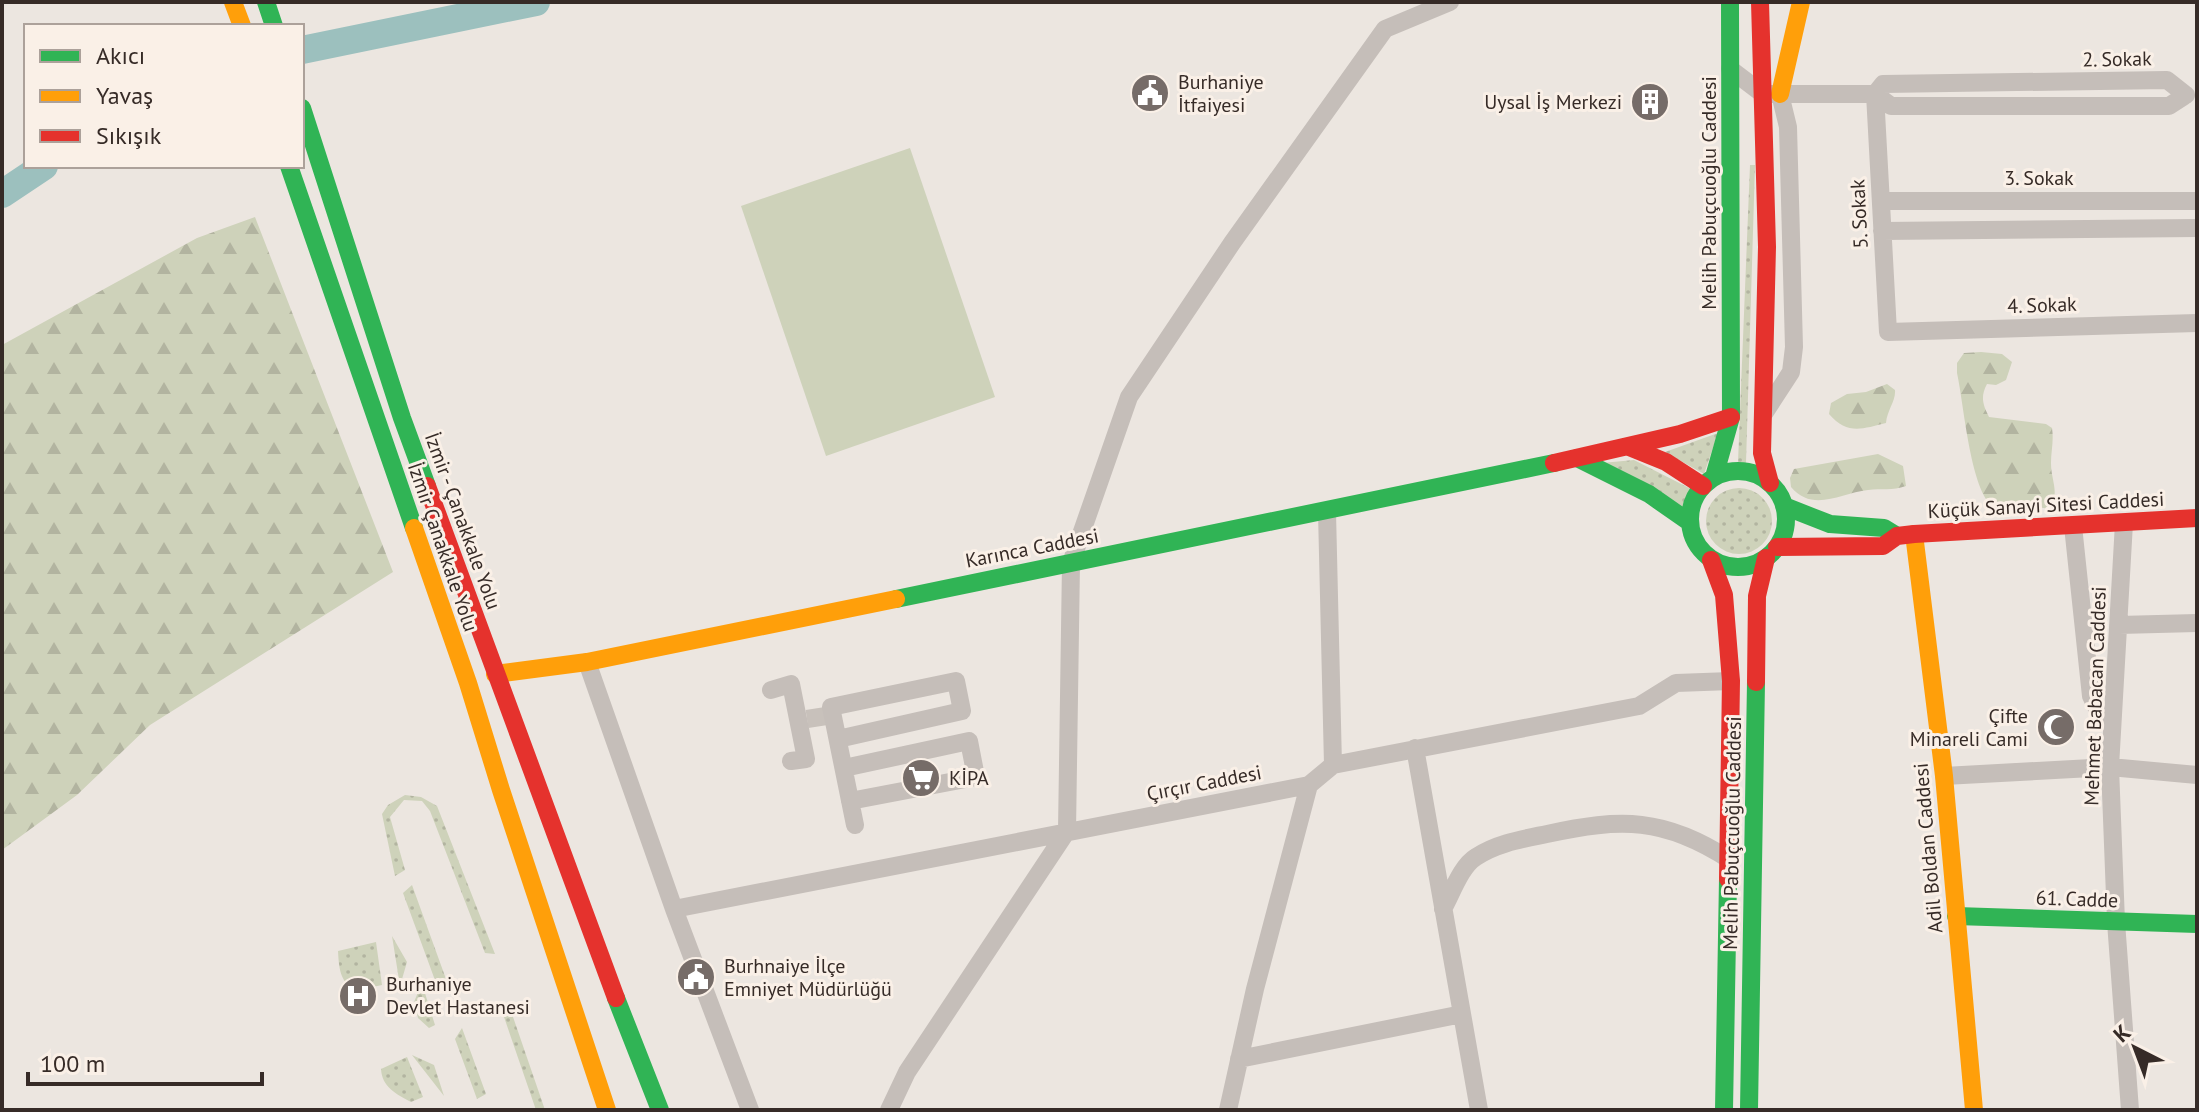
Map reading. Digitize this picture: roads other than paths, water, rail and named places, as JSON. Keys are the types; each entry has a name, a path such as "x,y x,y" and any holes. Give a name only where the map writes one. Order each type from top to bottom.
{"main road":[{"path":"233,2 241,24"},
{"path":"266,2 273,24"},
{"name":"Melih Pabuçcuoğlu Caddesi","path":"1708,482 1731,417 1730,2"},
{"path":"1760,2 1772,94 1762,453 1770,483"},
{"path":"1772,94 1801,2"},
{"name":"İzmir - Çanakkale Yolu","path":"304,114 402,418 597,950 660,1110"},
{"name":"İzmir Çanakkale Yolu","path":"290,168 468,683 483,738 584,1032 607,1110"},
{"name":"Karınca Caddesi","path":"495,674 587,662 1327,512 1629,447 1731,417"},
{"path":"1629,447 1708,482"},
{"path":"1577,458 1621,482 1654,495 1689,522"},
{"path":"1731,471 1747,472 1770,483 1777,491 1786,516 1784,532 1772,552 1752,565 1736,567 1711,560 1697,544 1689,522 1694,498 1708,482 1731,471"},
{"name":"Küçük Sanayi Sitesi Caddesi","path":"1784,506 1830,524 1884,528 1906,535 2197,518"},
{"name":"Küçük Sanayi Sitesi Caddesi","path":"1772,552 1883,546 1906,535"},
{"name":"Adil Boldan Caddesi","path":"1906,535 1944,776 1974,1110"},
{"name":"Melih Pabuçcuoğlu Caddesi","path":"1749,1110 1756,626 1759,585 1772,552"},
{"name":"Melih Pabuçcuoğlu Caddesi","path":"1711,560 1724,595 1731,681 1724,1110"},
{"name":"61. Cadde","path":"1956,916 2197,924"}],"street":[{"path":"889,1110 907,1072 1067,831 1071,563 1129,397 1232,243 1385,29 1450,2"},
{"path":"1730,69 1772,94 1875,94 1891,106 2169,106 2191,95"},
{"path":"1763,414 1791,372 1794,347 1788,127 1772,94"},
{"name":"5. Sokak","path":"1875,94 1888,332"},
{"name":"3. Sokak","path":"1881,201 2197,201"},
{"path":"1882,231 2197,228"},
{"name":"4. Sokak","path":"1888,332 2197,323"},
{"path":"1327,512 1333,765"},
{"name":"Mehmet Babacan Caddesi","path":"2124,523 2110,767 2116,922 2130,1110"},
{"path":"2073,526 2091,696 2100,715 2112,727"},
{"path":"2119,625 2197,623"},
{"path":"587,662 674,909 750,1110"},
{"path":"850,801 976,777 956,681 831,707 844,768 850,801 855,825"},
{"name":"Çırçır Caddesi","path":"674,909 1309,785 1333,765 1639,706 1676,683 1731,681"},
{"path":"771,690 791,684 806,759 791,761"},
{"path":"838,739 962,711"},
{"path":"844,768 969,741"},
{"path":"1415,748 1479,1110"},
{"path":"1944,776 2110,767 2197,775"},
{"path":"1228,1110 1255,989 1309,785"},
{"path":"1443,909 1474,858 1501,845 1596,823 1633,822 1658,828 1700,841 1730,860"},
{"path":"1239,1059 1462,1014"}],"waterway":[{"path":"304,50 536,2"},
{"path":"2,194 41,168"}],"tunnel":[{"path":"807,719 833,715"}],"place":[{"name":"Burhaniye İtfaiyesi","path":"1150,93"},
{"name":"Uysal İş Merkezi","path":"1650,102"},
{"name":"Çifte Minareli Cami","path":"2056,727"},
{"name":"KİPA","path":"921,778"},
{"name":"Burhnaiye İlçe Emniyet Müdürlüğü","path":"696,977"},
{"name":"Burhaniye Devlet Hastanesi","path":"358,996"}]}
